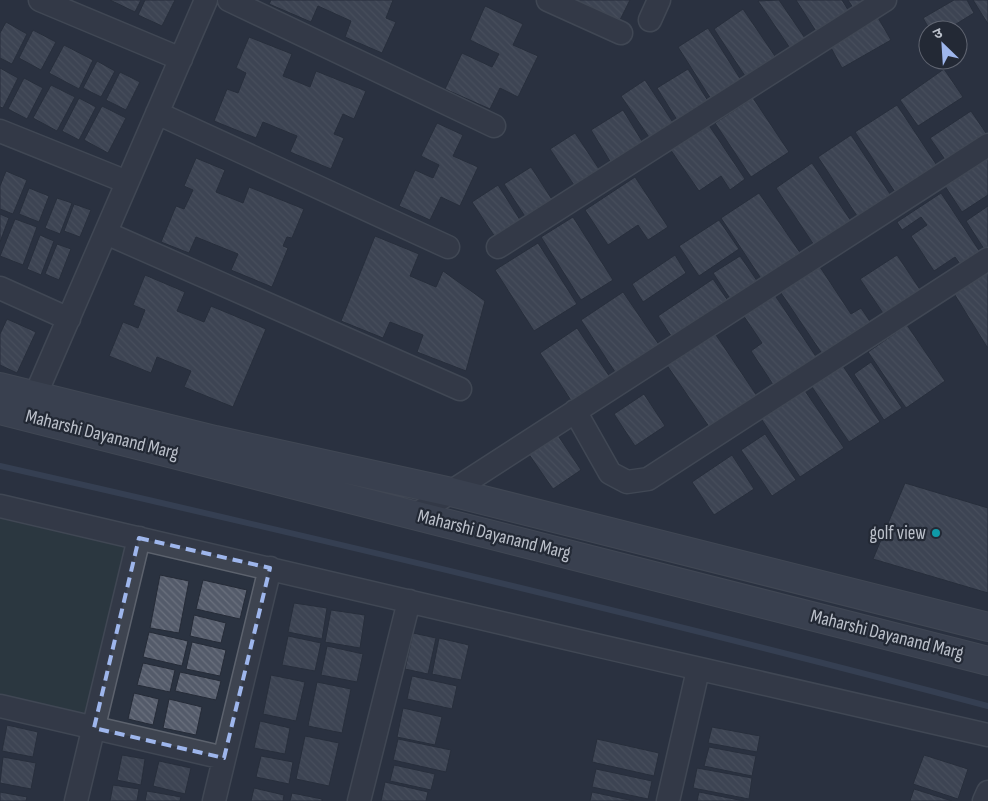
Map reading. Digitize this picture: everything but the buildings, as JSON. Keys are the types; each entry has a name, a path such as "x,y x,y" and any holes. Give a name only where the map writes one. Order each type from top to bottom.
{"street":[{"path":"40,0 181,59"},
{"path":"31,406 206,0"},
{"path":"229,0 494,126"},
{"path":"548,0 621,33"},
{"path":"650,20 659,0"},
{"path":"498,247 885,0"},
{"path":"157,113 448,247"},
{"path":"0,131 128,182"},
{"path":"415,515 988,145"},
{"path":"106,233 460,389"},
{"path":"575,411 610,473 627,482 648,479 988,259"},
{"path":"0,288 69,319"},
{"name":"Maharshi Dayanand Marg","path":"0,388 31,406 415,515 988,661"},
{"name":"Maharshi Dayanand Marg","path":"0,410 31,406 215,440 451,492 988,627"},
{"path":"0,506 698,670 988,735"},
{"path":"76,801 139,538"},
{"path":"214,801 270,568"},
{"path":"359,801 409,601"},
{"path":"668,801 698,670"},
{"path":"0,706 224,758"},
{"path":"984,801 988,792"}],"highlighted area":[{"path":"139,538 270,568 224,758 94,728"}],"shaded area":[{"path":"0,518 127,547 88,715 0,695"}],"waterway":[{"path":"0,466 495,582 742,642 988,706"}],"place":[{"name":"golf view","path":"936,533"}]}
